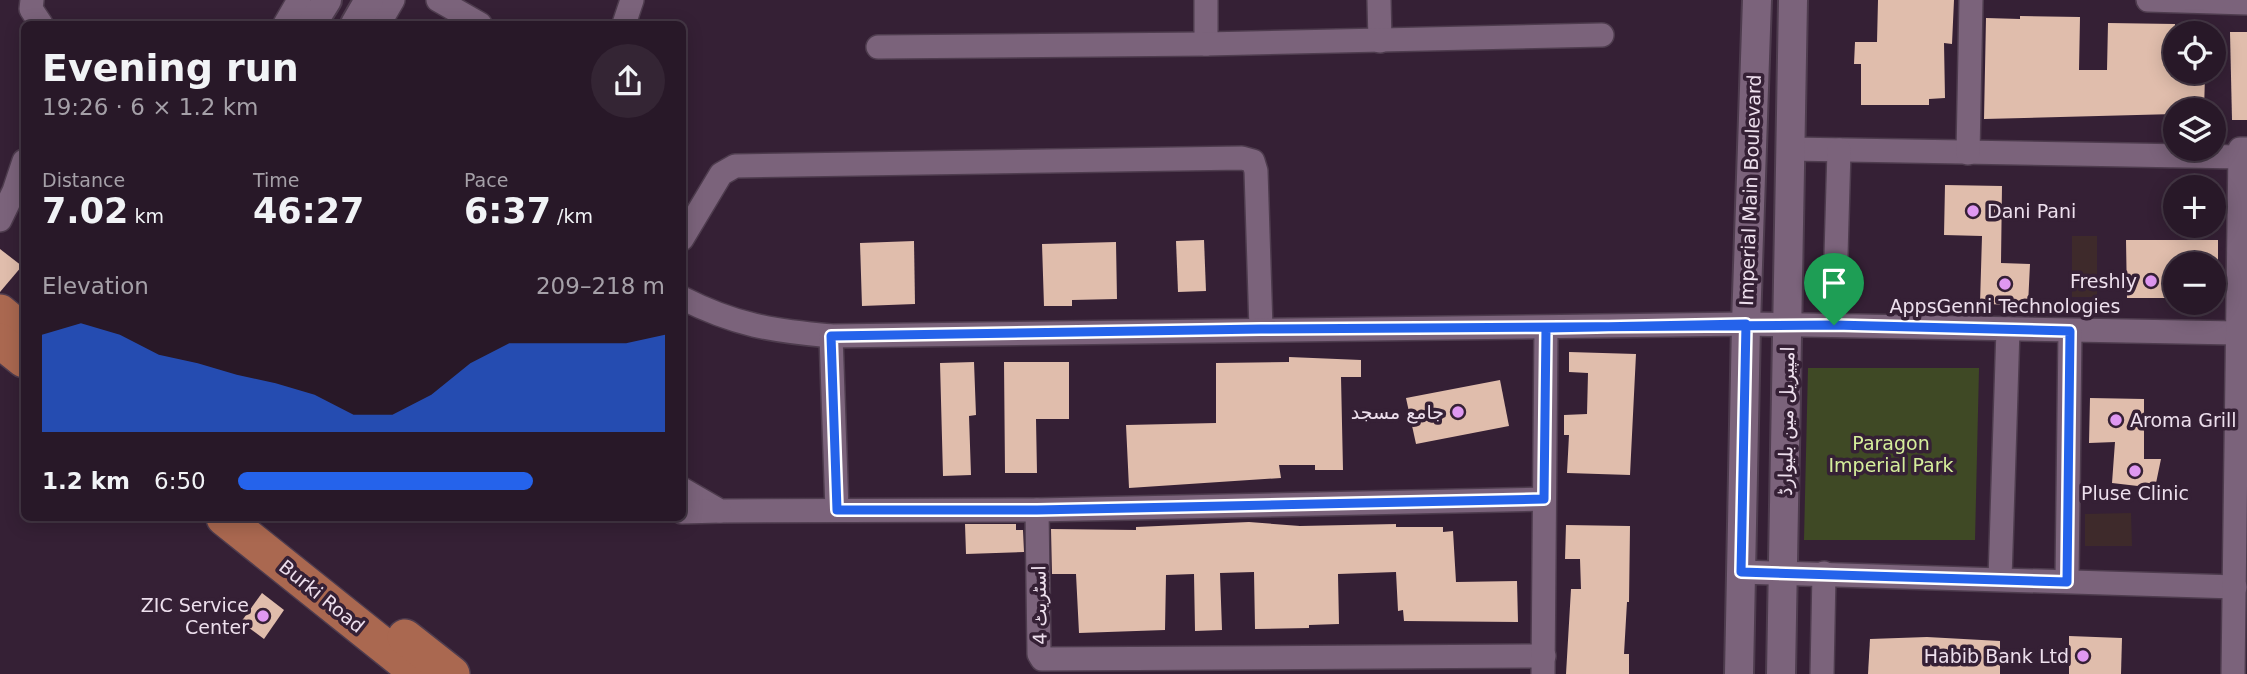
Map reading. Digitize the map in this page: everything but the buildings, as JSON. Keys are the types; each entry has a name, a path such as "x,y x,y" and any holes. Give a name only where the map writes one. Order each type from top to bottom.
{"main road":[{"path":"0,312 21,330"},
{"path":"0,341 21,358"},
{"name":"Burki Road","path":"228,521 419,674"},
{"name":"Burki Road","path":"262,521 452,674"}],"street":[{"path":"32,0 31,9 39,21"},
{"path":"287,21 299,0"},
{"path":"314,21 327,0"},
{"path":"357,21 369,0"},
{"path":"381,21 394,0"},
{"path":"438,0 475,21"},
{"path":"625,21 632,0"},
{"path":"1206,0 1206,44"},
{"path":"1379,0 1380,41"},
{"name":"Imperial Main Boulevard","path":"1739,674 1746,324 1757,0"},
{"name":"امپیریل مین بلیوارڈ","path":"1781,674 1793,0"},
{"path":"1968,153 1971,0"},
{"path":"2148,0 2247,3"},
{"path":"878,47 1206,44 1602,35"},
{"path":"1790,149 1968,153 2244,153 2236,333 2233,674"},
{"path":"1834,325 1839,150"},
{"path":"686,232 721,174 735,166 1242,158 1253,161 1256,171 1261,329"},
{"path":"0,220 15,191 21,171"},
{"path":"686,300 718,316 773,331 831,336 1746,324 2236,333"},
{"path":"1544,665 1546,328"},
{"path":"2000,579 2008,329"},
{"path":"2067,582 2070,331"},
{"path":"831,336 837,510"},
{"path":"686,491 720,511"},
{"path":"686,512 1037,510 1544,499"},
{"name":"اسٹریٹ 4","path":"1037,510 1039,654 1042,659 1544,665"},
{"path":"1741,572 2235,587"},
{"path":"1822,674 1824,573"}],"shaded area":[{"path":"2072,236 2097,236 2097,297 2072,297"},
{"path":"2131,513 2132,546 2085,546 2085,514"}],"green space":[{"name":"Paragon Imperial Park","path":"1808,368 1979,368 1975,540 1804,540"}],"place":[{"name":"Dani Pani","path":"1973,211"},
{"name":"Freshly","path":"2151,281"},
{"name":"AppsGenni Technologies","path":"2005,284"},
{"name":"جامع مسجد","path":"1458,412"},
{"name":"Aroma Grill","path":"2116,420"},
{"name":"Pluse Clinic","path":"2135,471"},
{"name":"ZIC Service Center","path":"263,616"},
{"name":"Habib Bank Ltd","path":"2083,656"}],"route":[{"path":"1834,325 1746,324 1261,329 831,336 837,510 1037,510 1544,499 1546,328 1746,324 1741,572 2067,582 2070,331 1834,325"}]}
